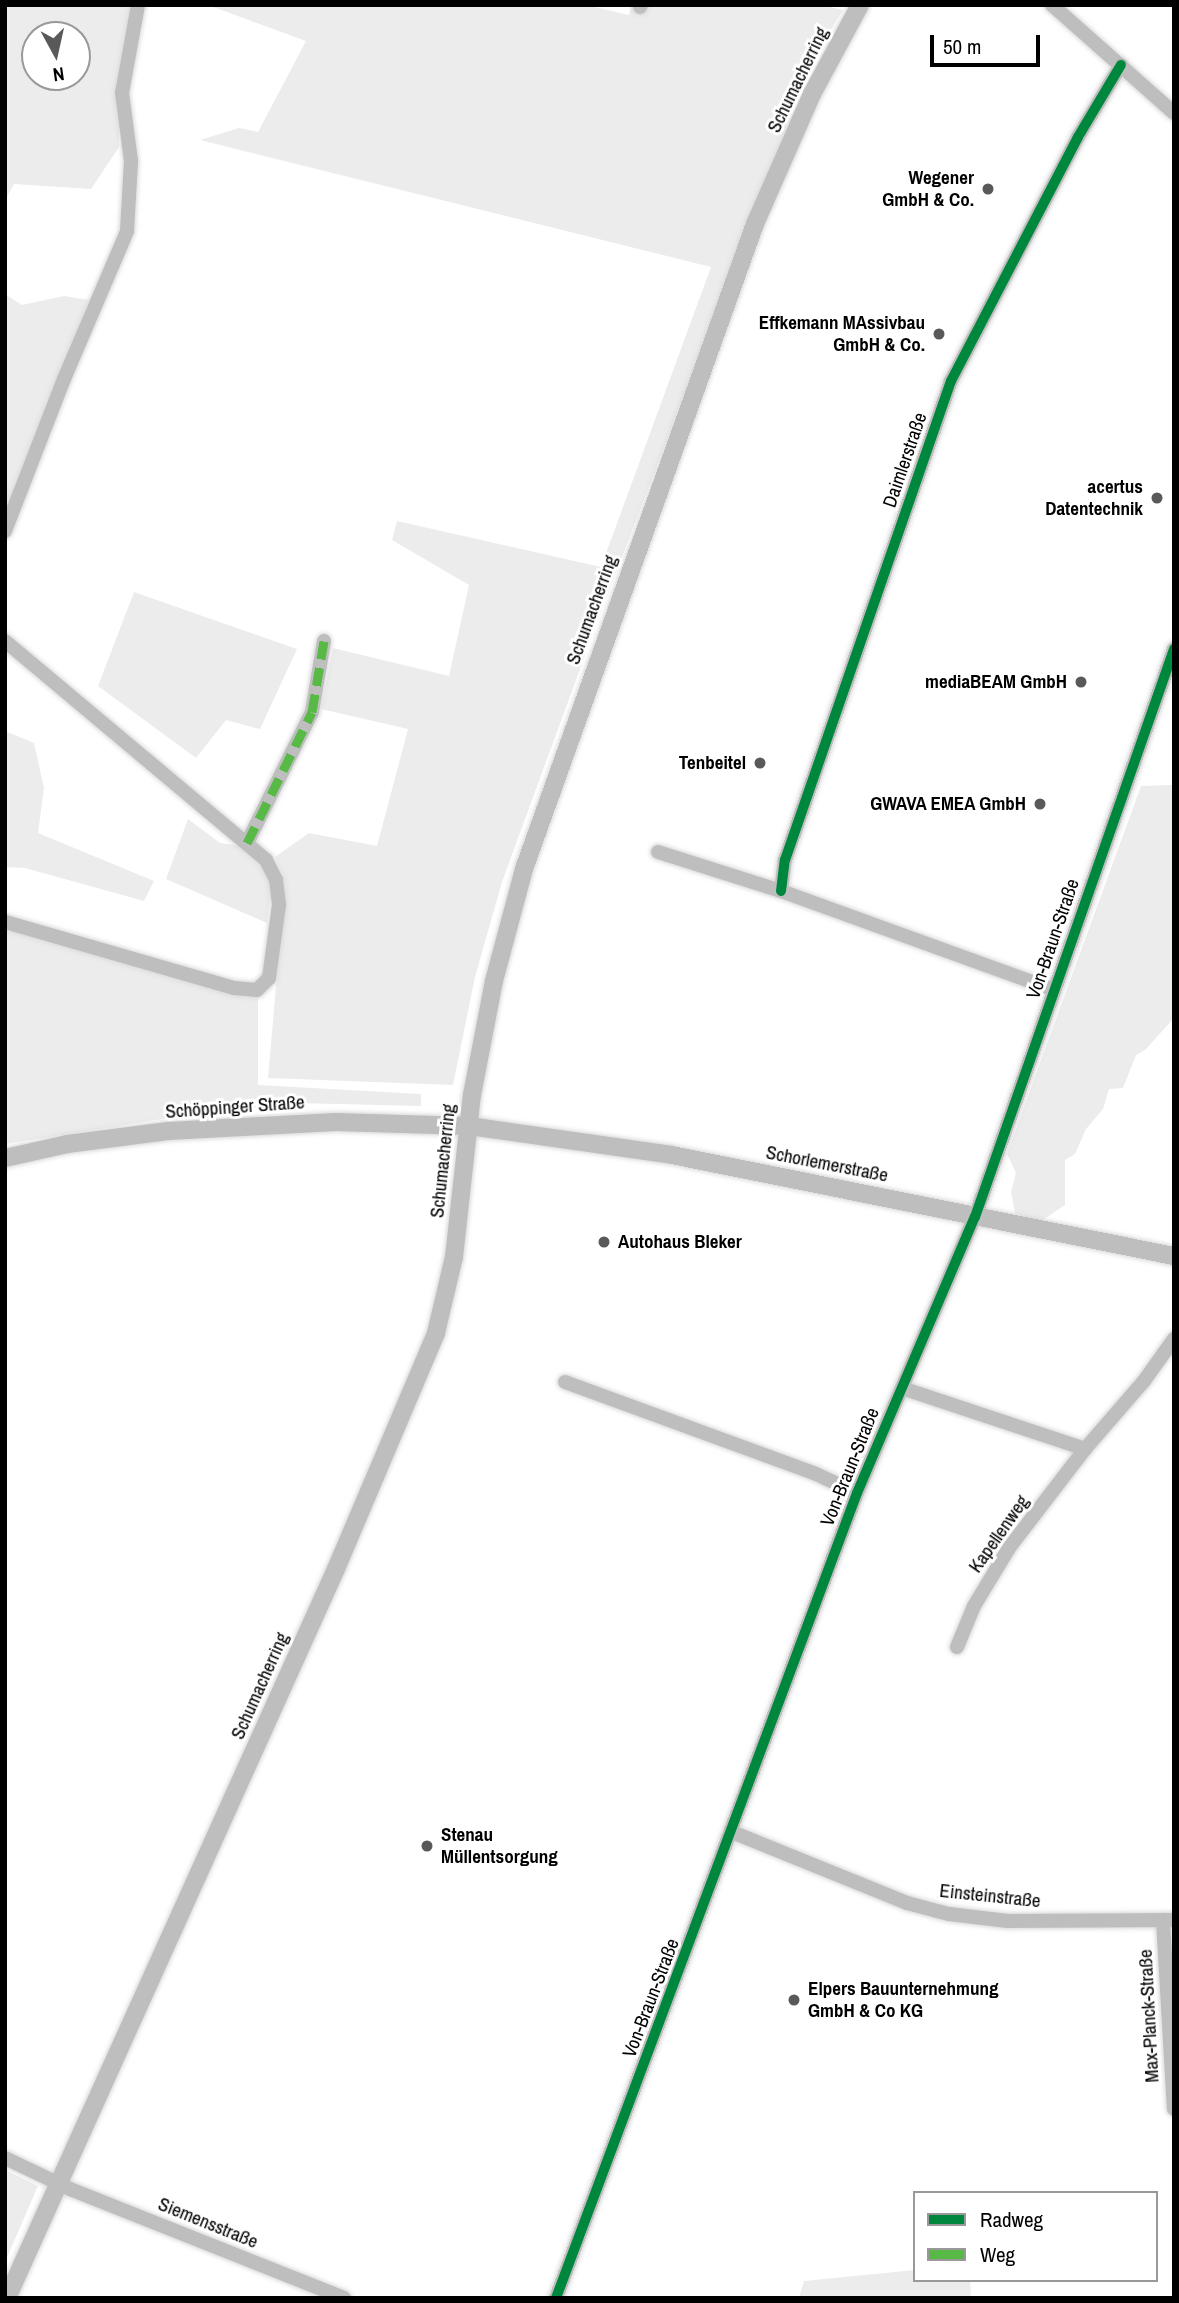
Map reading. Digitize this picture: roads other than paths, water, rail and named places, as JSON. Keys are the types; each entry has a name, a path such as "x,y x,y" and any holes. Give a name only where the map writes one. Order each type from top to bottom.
{"main road":[{"name":"Schumacherring","path":"7,2298 420,1376 447,1295 472,1095 494,981 524,869 754,224 812,93 860,5"},
{"name":"Schöppinger Straße","path":"5,1158 67,1144 208,1128 336,1122 469,1126"},
{"name":"Schorlemerstraße","path":"469,1126 672,1155 1174,1256"}],"street":[{"path":"5,531 64,379 127,231 131,161 122,93 138,5"},
{"path":"1052,5 1174,113"},
{"name":"Daimlerstraße","path":"781,891 785,860 951,381 1078,137 1121,65"},
{"path":"5,641 266,860 276,880 279,905 269,978 257,990 234,988 5,922"},
{"path":"247,843 312,712 324,641"},
{"name":"Von-Braun-Straße","path":"556,2298 857,1493 975,1217 1174,649"},
{"path":"658,852 781,891 1054,990"},
{"name":"Kapellenweg","path":"957,1647 974,1606 1009,1548 1086,1449 1144,1381 1174,1339"},
{"name":"Von-Braun-Straße","path":"565,1382 816,1474 857,1493"},
{"path":"902,1388 1086,1449"},
{"name":"Einsteinstraße","path":"732,1832 907,1903 949,1914 1007,1921 1169,1920"},
{"name":"Max-Planck-Straße","path":"1169,1920 1174,2109"},
{"name":"Siemensstraße","path":"5,2158 59,2184 344,2298"}],"place":[{"name":"Wegener GmbH & Co.","path":"988,189"},
{"name":"Effkemann MAssivbau GmbH & Co.","path":"939,334"},
{"name":"acertus Datentechnik","path":"1157,498"},
{"name":"mediaBEAM GmbH","path":"1081,682"},
{"name":"Tenbeitel","path":"760,763"},
{"name":"GWAVA EMEA GmbH","path":"1040,804"},
{"name":"Autohaus Bleker","path":"604,1242"},
{"name":"Stenau Müllentsorgung","path":"427,1846"},
{"name":"Elpers Bauunternehmung GmbH & Co KG","path":"794,2000"}]}
